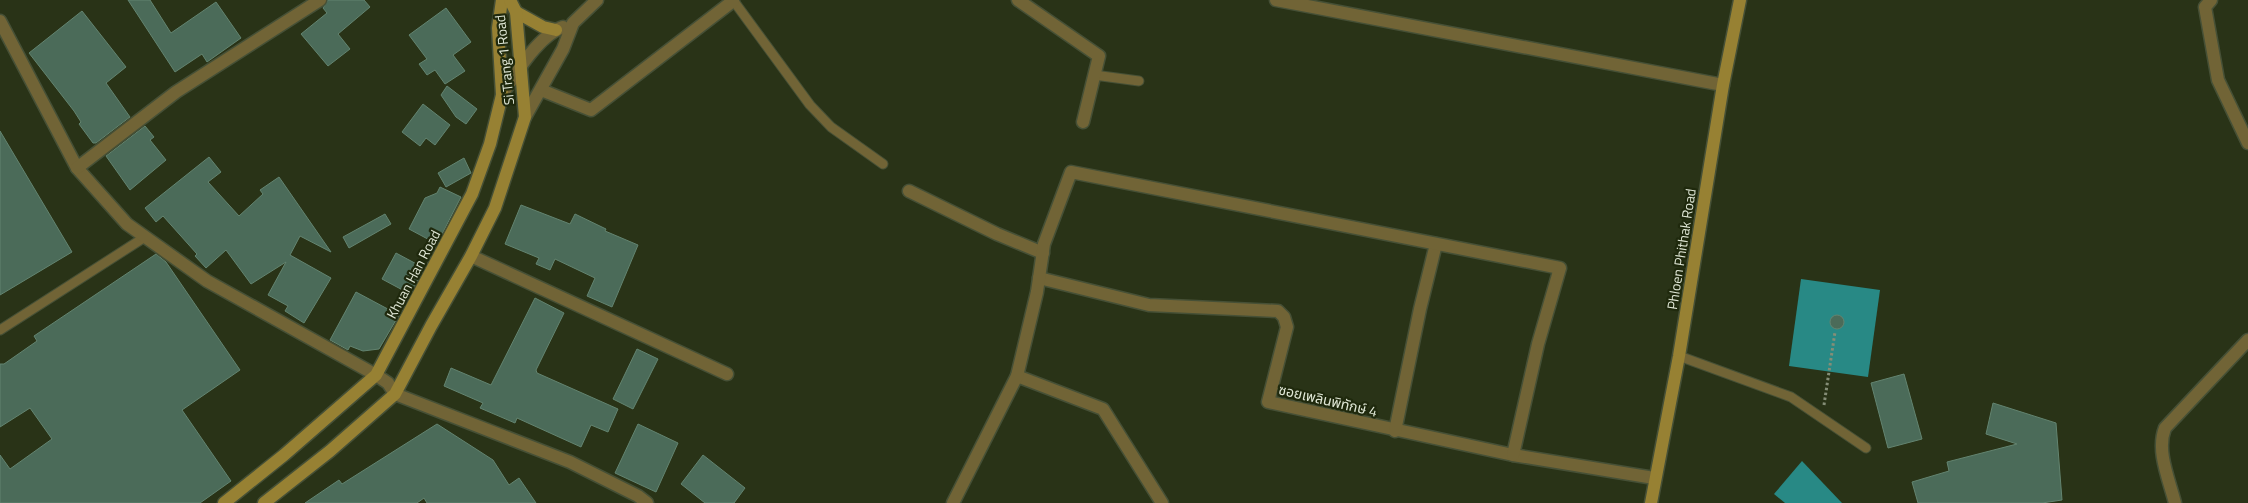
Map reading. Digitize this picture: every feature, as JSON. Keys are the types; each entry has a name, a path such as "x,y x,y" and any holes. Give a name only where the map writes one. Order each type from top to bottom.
{"main road":[{"name":"Si Trang 1 Road","path":"502,0 498,28 502,95"},
{"name":"Si Trang 1 Road","path":"510,0 516,12 525,117"},
{"name":"Phloen Phithak Road","path":"1651,503 1654,478 1679,356 1723,85 1740,0"},
{"path":"516,12 543,27 556,30"},
{"name":"Khuan Han Road","path":"224,503 284,456 376,375 472,194 490,144 502,95"},
{"name":"Khuan Han Road","path":"264,503 330,451 396,394 495,208 525,117"}],"street":[{"path":"77,168 176,92 320,0"},
{"name":"Khuan Han Road","path":"502,95 521,65 556,30 573,23 597,0"},
{"path":"1018,0 1099,56 1083,122"},
{"path":"1276,0 1723,85"},
{"path":"2211,0 2205,7 2218,80 2248,143"},
{"path":"541,90 591,110 733,1"},
{"path":"0,23 77,168 127,224 207,281 376,375 388,384 396,394 570,462 638,496 648,503"},
{"name":"Khuan Han Road","path":"525,117 563,49 573,23"},
{"path":"953,503 1017,376 1043,253 1071,172 1560,268 1538,344 1513,455"},
{"path":"909,191 997,234 1043,253"},
{"path":"1395,431 1420,309 1436,244"},
{"path":"471,256 727,374"},
{"name":"ซอยเพลินพิทักษ์ 4","path":"1039,278 1149,305 1278,311 1284,317 1287,327 1268,402 1513,455 1654,478"},
{"path":"2175,503 2162,451 2161,439 2165,428 2248,340"},
{"path":"1017,376 1103,408 1162,503"}],"lane":[{"path":"733,1 810,106 831,127 883,164"},
{"path":"1094,75 1139,81"},
{"path":"0,330 145,237"},
{"path":"1679,356 1791,397 1866,448"}],"path":[{"path":"1822,418 1835,332"}],"water":[{"path":"1801,279 1880,290 1868,377 1789,366"},
{"path":"1802,461 1842,503 1785,503 1774,494"}],"building":[{"path":"128,0 150,0 171,33 216,2 241,38 207,62 202,54 175,72"},
{"path":"328,0 364,0 370,7 338,34 350,49 328,66 301,34 327,13 323,8"},
{"path":"446,8 471,42 453,55 465,71 445,84 435,70 427,75 419,64 427,59 409,35"},
{"path":"82,11 126,67 106,83 130,117 96,143 93,143 79,124 81,122 74,111 29,53"},
{"path":"447,86 477,109 466,124 456,117 441,95"},
{"path":"423,104 450,125 435,145 426,138 420,146 402,132"},
{"path":"145,126 154,137 150,140 166,160 130,190 106,156"},
{"path":"0,131 72,252 0,295"},
{"path":"209,157 221,172 208,182 239,216 263,194 260,190 279,177 331,252 300,236 290,255 331,278 304,323 285,311 288,306 268,295 286,262 251,284 226,250 206,268 195,256 197,254 163,216 156,222 145,208"},
{"path":"464,158 471,173 446,187 438,173"},
{"path":"440,187 461,197 437,244 409,229 425,198 437,193"},
{"path":"521,205 570,224 575,214 606,229 605,231 638,245 612,307 587,296 595,278 555,259 550,270 536,264 539,258 505,244"},
{"path":"385,214 391,224 349,248 343,237"},
{"path":"396,253 424,268 410,294 382,279"},
{"path":"156,254 166,262 240,370 182,410 231,481 200,503 0,503 0,455 10,469 52,439 30,408 0,427 0,364 4,364 37,341 34,336"},
{"path":"356,292 399,315 379,349 363,351 350,346 348,350 330,340"},
{"path":"535,298 564,313 536,370 537,373 618,409 608,432 591,425 581,447 517,418 515,423 480,408 483,403 444,386 451,368 491,385"},
{"path":"1834,315 1840,315 1844,322 1840,329 1834,329 1830,325 1830,319"},
{"path":"637,349 658,359 633,409 613,399"},
{"path":"1904,374 1922,439 1888,448 1871,383"},
{"path":"1993,403 2056,423 2062,500 2042,503 1918,503 1912,482 1949,471 1947,462 2017,444 1986,434"},
{"path":"437,424 493,460 509,485 519,478 536,503 427,503 424,498 417,503 305,503 339,480 342,484"},
{"path":"638,424 678,443 656,492 615,473"},
{"path":"703,455 745,488 734,503 705,503 681,484"}]}
